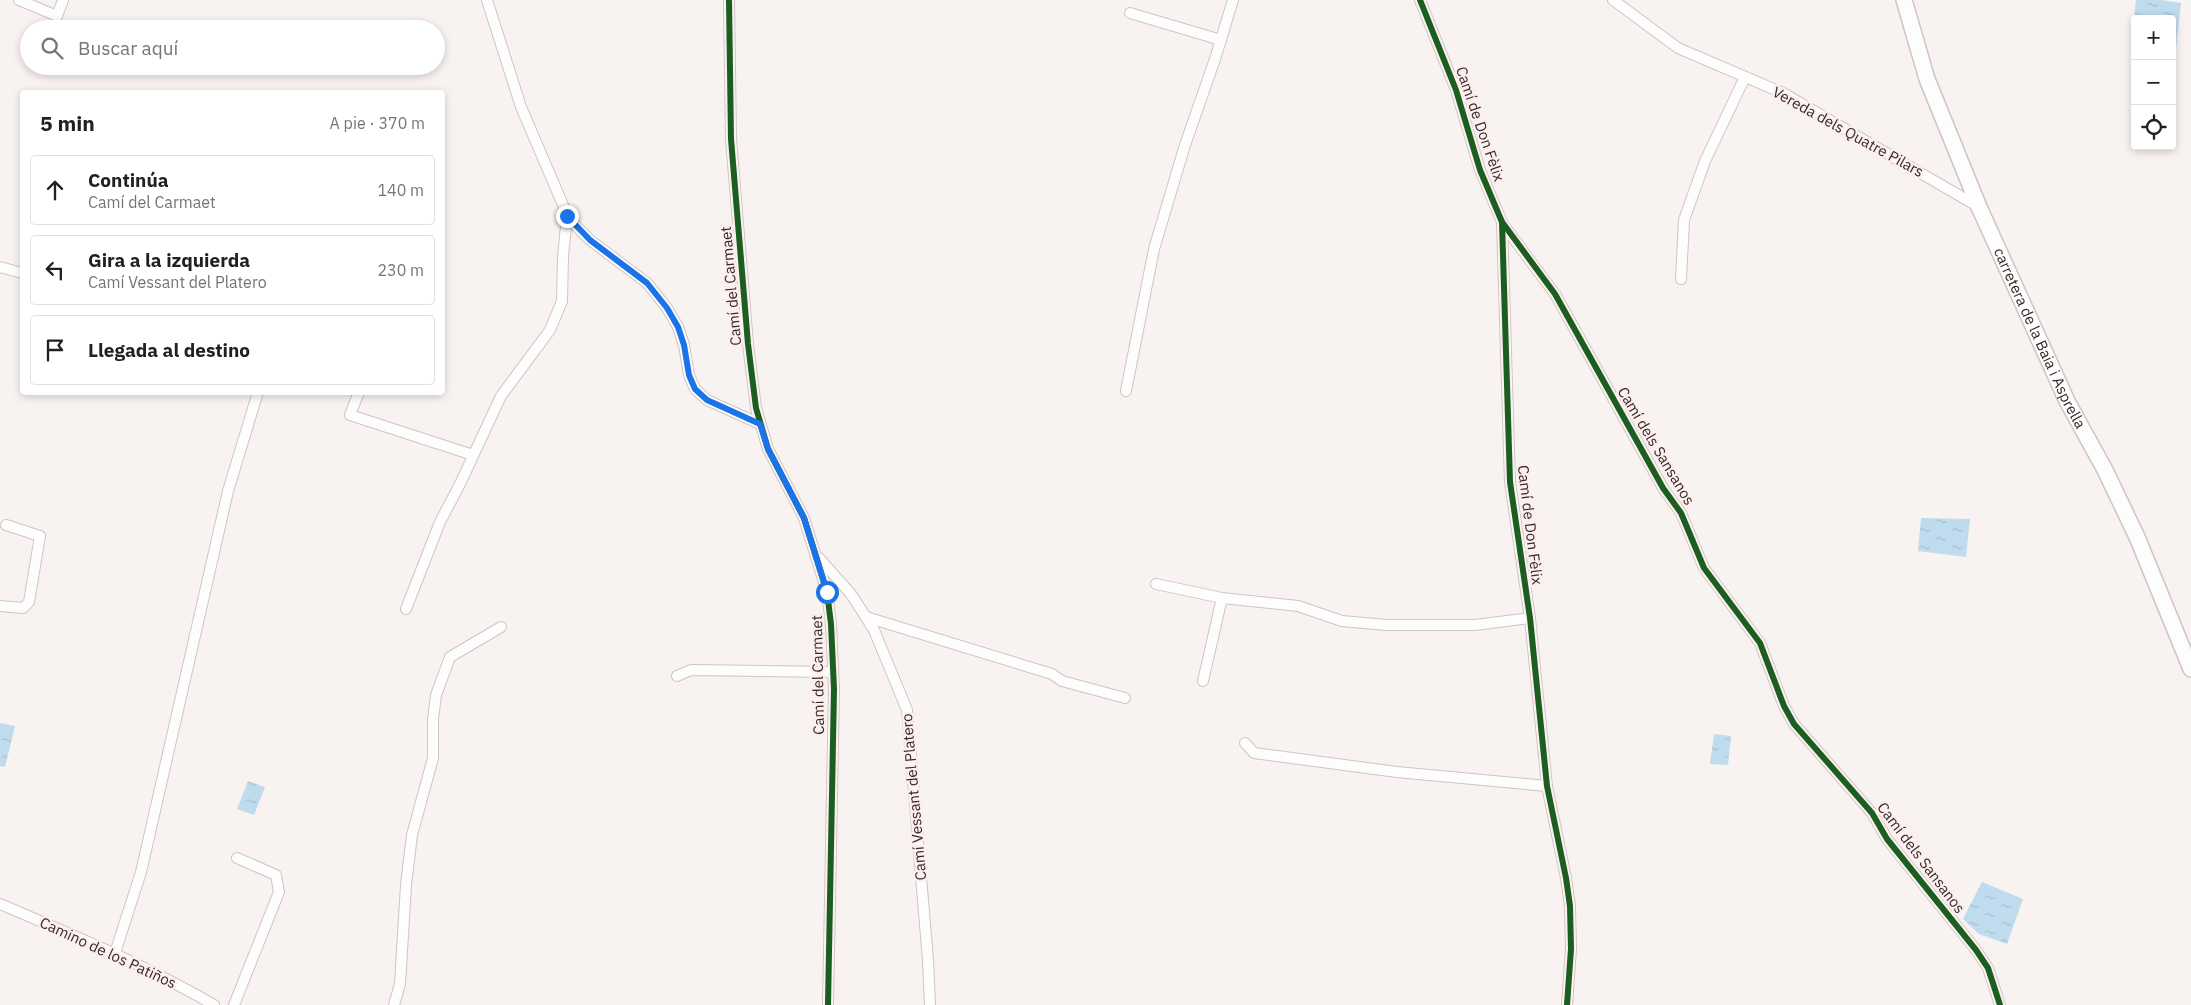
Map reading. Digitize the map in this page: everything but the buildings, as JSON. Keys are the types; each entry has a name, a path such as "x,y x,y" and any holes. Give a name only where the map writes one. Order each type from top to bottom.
{"main road":[{"name":"carretera de la Baia i Asprella","path":"1904,0 1928,79 1979,207 2068,402 2106,470 2191,669"}],"street":[{"path":"19,0 57,16 63,0"},
{"path":"487,0 521,107 567,216 590,240 647,283 667,308 678,327 684,345 689,375 695,389 707,400 760,424"},
{"name":"Camí del Carmaet","path":"729,0 731,139 748,344 760,424 768,449 804,518 827,592 831,624 833,672 828,1005"},
{"path":"1126,391 1157,240 1185,146 1233,0"},
{"name":"Camí de Don Fèlix","path":"1420,0 1456,90 1480,170 1502,222 1510,482 1530,618 1548,786 1570,906 1568,1005"},
{"name":"Vereda dels Quatre Pilars","path":"1613,0 1678,48 1783,93 1979,207"},
{"path":"1130,13 1221,40"},
{"path":"1680,279 1684,220 1705,161 1745,78"},
{"path":"406,609 440,522 501,396 550,330 562,301 567,216"},
{"name":"Camí dels Sansanos","path":"1502,222 1555,294 1663,488 1682,513 1704,568 1760,644 1784,706 1794,724 1872,813 1887,838 1976,950 1988,968 2000,1005"},
{"path":"0,267 20,272"},
{"path":"115,954 141,872 226,500 257,395"},
{"path":"358,395 350,415 473,455"},
{"path":"0,606 23,608 29,602 40,536 6,525"},
{"name":"Camí Vessant del Platero","path":"817,556 851,594 874,630 907,710 928,960 930,1005"},
{"path":"1156,584 1222,598 1298,606 1342,621 1386,625 1475,625 1530,618"},
{"path":"1203,680 1222,598"},
{"path":"866,617 1052,674 1062,681 1125,698"},
{"path":"394,1005 400,984 406,885 412,835 433,758 433,719 436,695 450,657 501,627"},
{"path":"677,676 691,670 833,672"},
{"path":"1245,743 1254,753 1397,772 1548,786"},
{"path":"234,1005 279,892 276,875 237,858"},
{"name":"Camino de los Patiños","path":"0,904 115,954 175,983 214,1005"}],"water":[{"path":"2136,0 2161,0 2181,3 2176,48 2176,15 2134,15"},
{"path":"1921,518 1970,519 1966,557 1918,551"},
{"path":"0,723 15,726 5,767 0,766"},
{"path":"1714,734 1731,736 1728,765 1710,764"},
{"path":"248,781 265,787 254,815 237,809"},
{"path":"1982,882 2023,899 2007,944 1979,934 1963,919"}],"cycle path":[{"path":"729,0 731,139 748,344 756,408 768,449 804,518 827,592 831,624 834,689 828,1005"},
{"path":"1420,0 1456,90 1480,170 1502,222 1510,482 1530,618 1547,786 1570,906 1571,949 1567,1005"},
{"path":"1502,222 1555,294 1663,488 1681,513 1704,568 1760,643 1784,706 1794,724 1872,813 1887,839 1976,950 1988,968 2000,1005"}],"route":[{"path":"567,216 590,240 647,283 667,308 678,327 684,345 689,375 695,389 707,400 760,424 768,449 804,518 827,592"}]}
